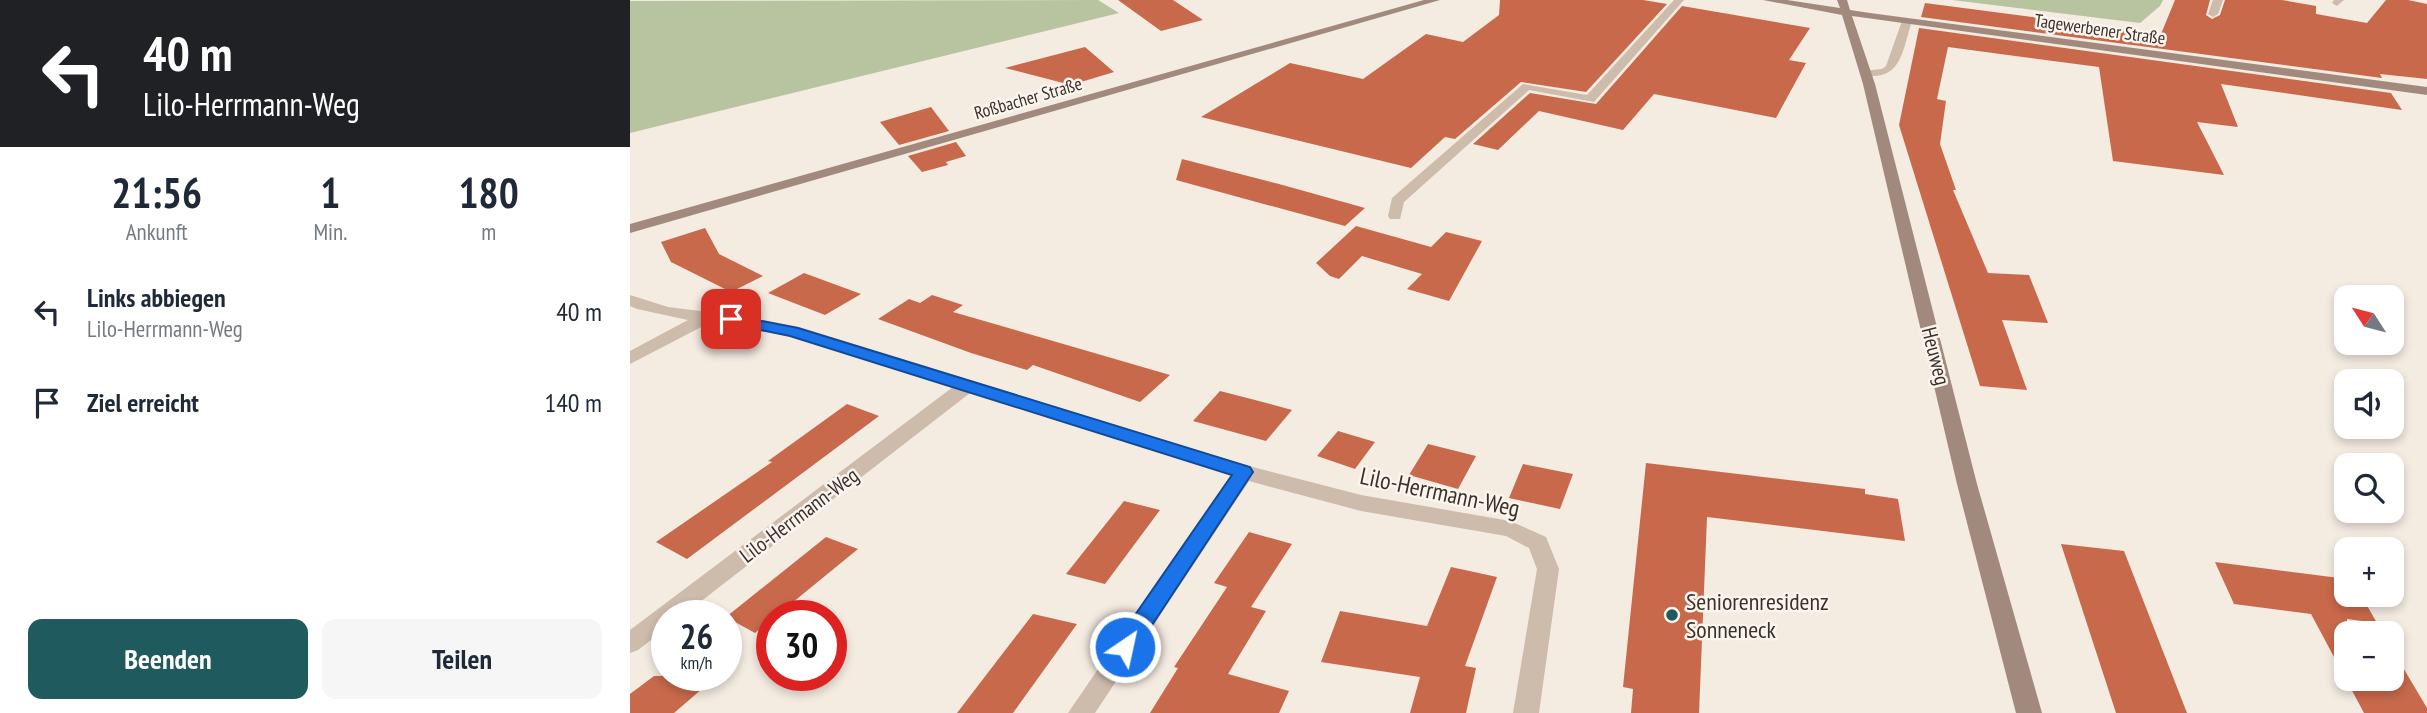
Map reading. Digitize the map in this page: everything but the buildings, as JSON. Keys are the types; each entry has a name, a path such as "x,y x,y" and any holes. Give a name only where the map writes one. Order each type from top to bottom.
{"street":[{"name":"Roßbacher Straße","path":"630,229 1435,0"},
{"path":"1395,216 1397,201 1527,86 1590,99 1679,0"},
{"name":"Tagewerbener Straße","path":"1768,0 2427,91"},
{"name":"Heuweg","path":"1842,0 1866,73 1967,484 2029,713"},
{"path":"2213,14 2218,0"},
{"path":"1866,73 1885,72 1891,67 1907,21"},
{"name":"Lilo-Herrmann-Weg","path":"630,300 646,308 676,315 731,319 793,331 1244,472 1361,503 1510,529 1538,543 1548,569 1526,713"},
{"path":"630,358 705,318"},
{"name":"Lilo-Herrmann-Weg","path":"630,643 967,386"},
{"path":"1080,713 1244,472"}],"green space":[{"path":"1098,0 1119,13 630,133 630,1"},
{"path":"1952,0 2163,0 2160,6 2140,23"}],"place":[{"name":"Seniorenresidenz Sonneneck","path":"1672,615"}],"route":[{"path":"731,319 793,331 1244,472 1125,647"}]}
